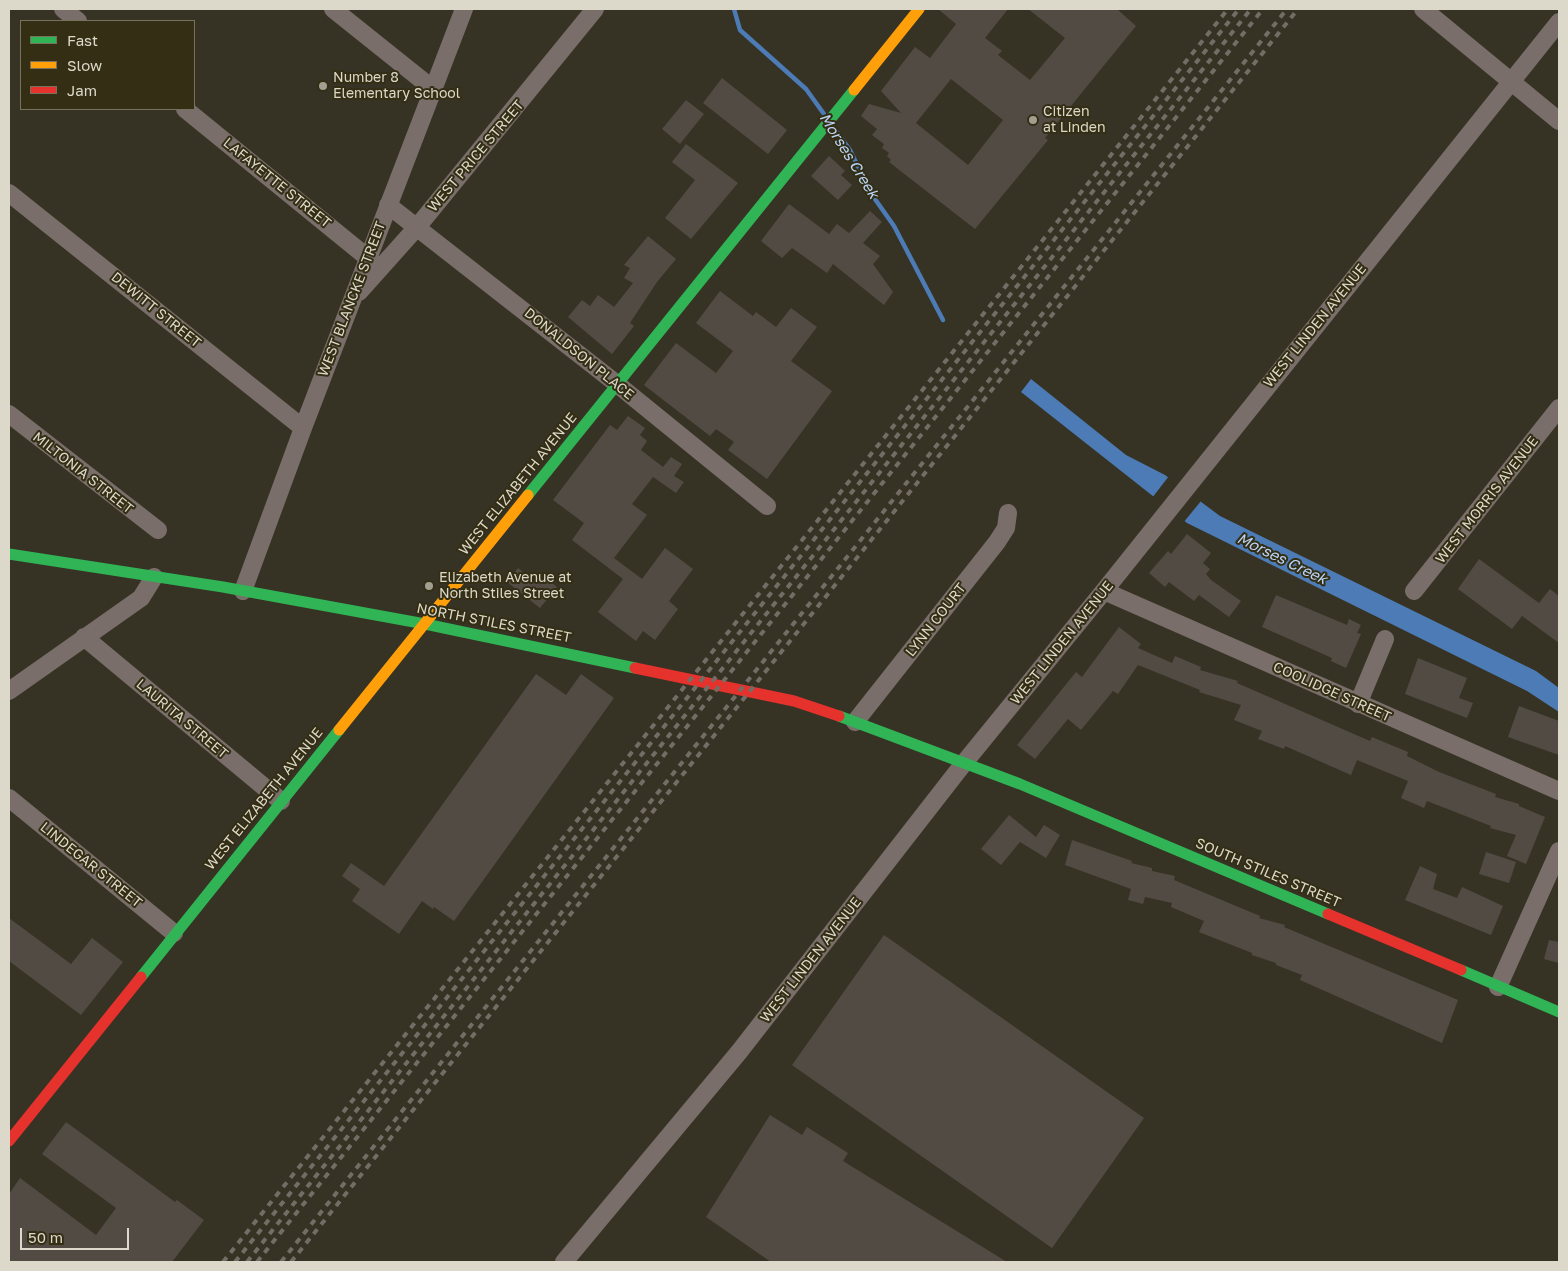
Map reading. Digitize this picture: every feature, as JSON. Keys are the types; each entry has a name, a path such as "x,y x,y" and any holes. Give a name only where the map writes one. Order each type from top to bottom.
{"main road":[{"name":"WEST ELIZABETH AVENUE","path":"9,1141 174,933 835,113 914,10"},
{"name":"NORTH STILES STREET","path":"9,554 242,591 425,624 785,699 855,722 964,763"},
{"name":"SOUTH STILES STREET","path":"964,763 1559,1012"}],"street":[{"path":"63,9 77,20"},
{"path":"333,9 433,88"},
{"name":"WEST BLANCKE STREET","path":"242,591 464,9"},
{"name":"WEST PRICE STREET","path":"352,300 418,226 595,9"},
{"path":"1423,9 1559,121"},
{"name":"WEST LINDEN AVENUE","path":"564,1262 739,1052 964,763 1559,22"},
{"name":"LAFAYETTE STREET","path":"186,110 368,258"},
{"name":"DEWITT STREET","path":"9,193 303,428"},
{"name":"DONALDSON PLACE","path":"388,205 418,226 617,384 767,506"},
{"name":"WEST MORRIS AVENUE","path":"1414,591 1559,408"},
{"name":"MILTONIA STREET","path":"9,414 158,530"},
{"name":"LYNN COURT","path":"855,722 997,542 1006,528 1008,513"},
{"path":"9,690 141,598 154,577"},
{"name":"COOLIDGE STREET","path":"1104,591 1559,792"},
{"name":"LAURITA STREET","path":"84,637 281,801"},
{"path":"1358,704 1384,639"},
{"name":"LINDEGAR STREET","path":"9,798 174,933"},
{"path":"1498,986 1559,851"}],"water":[{"path":"1031,379 1126,455 1165,475 1220,516 1536,671 1559,688 1559,712 1527,691 1187,523 1021,392"}],"pier":[{"path":"1169,476 1201,501 1183,523 1152,498"}],"building":[{"name":"Citizen at Linden","path":"938,9 1008,9 985,38 1002,51 998,55 1030,80 1065,38 1028,9 1117,9 1136,26 1045,138 1048,140 975,229 889,162 891,160 887,156 889,153 882,148 884,144 872,135 877,129 861,116 869,104 901,113 881,91 915,47 930,58 956,24","holes":["951,79 1003,120 968,165 916,123"]},
{"path":"722,78 787,130 768,154 703,103"},
{"path":"686,100 704,114 680,144 662,129"},
{"path":"686,144 738,183 691,239 665,218 695,180 672,162"},
{"path":"829,156 845,171 841,175 852,185 838,200 811,176"},
{"path":"789,204 829,234 837,224 849,233 870,211 882,222 863,243 880,256 873,264 893,292 884,305 833,264 827,273 792,248 782,258 761,241"},
{"path":"648,236 676,259 657,282 630,323 634,326 612,354 568,317 582,300 590,306 598,295 614,307 633,283 624,278 630,268 624,265"},
{"path":"720,291 753,316 756,312 776,327 791,308 817,327 791,361 832,391 767,479 728,450 734,442 716,429 710,436 644,385 676,343 716,373 733,351 696,323"},
{"path":"628,416 645,428 640,435 647,441 641,450 663,467 671,457 682,464 674,476 684,482 676,493 653,477 632,504 647,515 614,558 642,579 665,548 693,569 669,601 678,609 655,640 643,631 636,641 598,612 623,579 572,540 584,523 553,500 610,425 617,430"},
{"path":"1187,534 1211,553 1203,563 1210,569 1206,574 1211,580 1241,601 1229,617 1199,595 1194,601 1169,582 1165,587 1149,573 1168,551 1171,554"},
{"path":"1479,559 1539,603 1550,589 1559,596 1559,643 1522,616 1512,629 1458,589"},
{"path":"518,568 537,584 543,576 557,587 540,608 507,582"},
{"path":"1276,595 1347,625 1349,619 1361,625 1357,633 1361,634 1346,668 1331,661 1332,658 1262,627"},
{"path":"1119,627 1141,644 1138,648 1172,663 1175,656 1201,667 1200,670 1238,681 1237,683 1370,741 1372,737 1408,752 1407,756 1439,772 1496,794 1495,797 1519,804 1519,806 1545,817 1526,864 1507,856 1516,835 1490,828 1491,826 1427,801 1424,808 1401,798 1408,781 1357,760 1351,775 1285,746 1284,749 1258,739 1262,731 1234,720 1241,705 1199,692 1200,690 1138,665 1118,694 1113,691 1081,730 1068,719 1035,759 1017,745 1076,672 1082,677"},
{"path":"1418,658 1467,678 1459,698 1473,703 1467,718 1405,694"},
{"path":"536,674 566,695 581,674 614,698 454,921 422,901 399,934 352,901 360,889 342,876 351,863 384,886"},
{"path":"1519,706 1559,721 1559,755 1508,737"},
{"path":"1009,815 1036,837 1044,825 1060,835 1046,858 1020,842 1001,865 981,849"},
{"path":"1072,840 1132,861 1131,863 1152,868 1152,871 1175,876 1174,880 1260,916 1259,918 1285,925 1284,927 1458,1000 1442,1043 1300,980 1302,975 1276,965 1276,963 1252,955 1252,953 1199,932 1204,921 1171,907 1172,903 1145,897 1143,904 1128,900 1131,889 1065,865"},
{"path":"1486,852 1516,862 1509,883 1479,874"},
{"path":"1420,866 1437,874 1433,889 1457,898 1462,887 1503,906 1491,935 1405,900"},
{"path":"9,918 71,964 92,938 123,962 81,1015 9,961"},
{"path":"884,935 1144,1118 1052,1248 792,1065"},
{"path":"1549,940 1559,942 1559,963 1544,959"},
{"path":"770,1115 802,1135 807,1127 848,1153 843,1161 1007,1262 771,1262 706,1217"},
{"path":"66,1122 175,1202 177,1200 204,1220 172,1262 9,1262 9,1194 20,1178 96,1235 116,1208 42,1154"}],"waterway":[{"name":"Morses Creek","path":"734,9 740,30 806,89 824,114"},
{"name":"Morses Creek","path":"834,128 850,150 870,192 894,226 943,320"}],"railway":[{"path":"223,1262 1228,9"},
{"path":"235,1262 1239,9"},
{"path":"247,1262 1251,9"},
{"path":"257,1262 1263,9"},
{"path":"281,1262 1287,9"},
{"path":"291,1262 1298,9"}],"traffic: fast":[{"path":"528,495 854,90"},
{"path":"9,554 223,587 425,624 635,668"},
{"path":"839,716 1020,784 1328,914"},
{"path":"141,977 339,730"},
{"path":"1461,970 1559,1012"}],"traffic: slow":[{"path":"854,90 919,9"},
{"path":"339,730 528,495"}],"traffic: jam":[{"path":"635,668 794,701 839,716"},
{"path":"1328,914 1461,970"},
{"path":"9,1141 141,977"}],"place":[{"name":"Number 8 Elementary School","path":"323,86"},
{"name":"Citizen at Linden","path":"1033,120"},
{"name":"Elizabeth Avenue at North Stiles Street","path":"429,586"}]}
